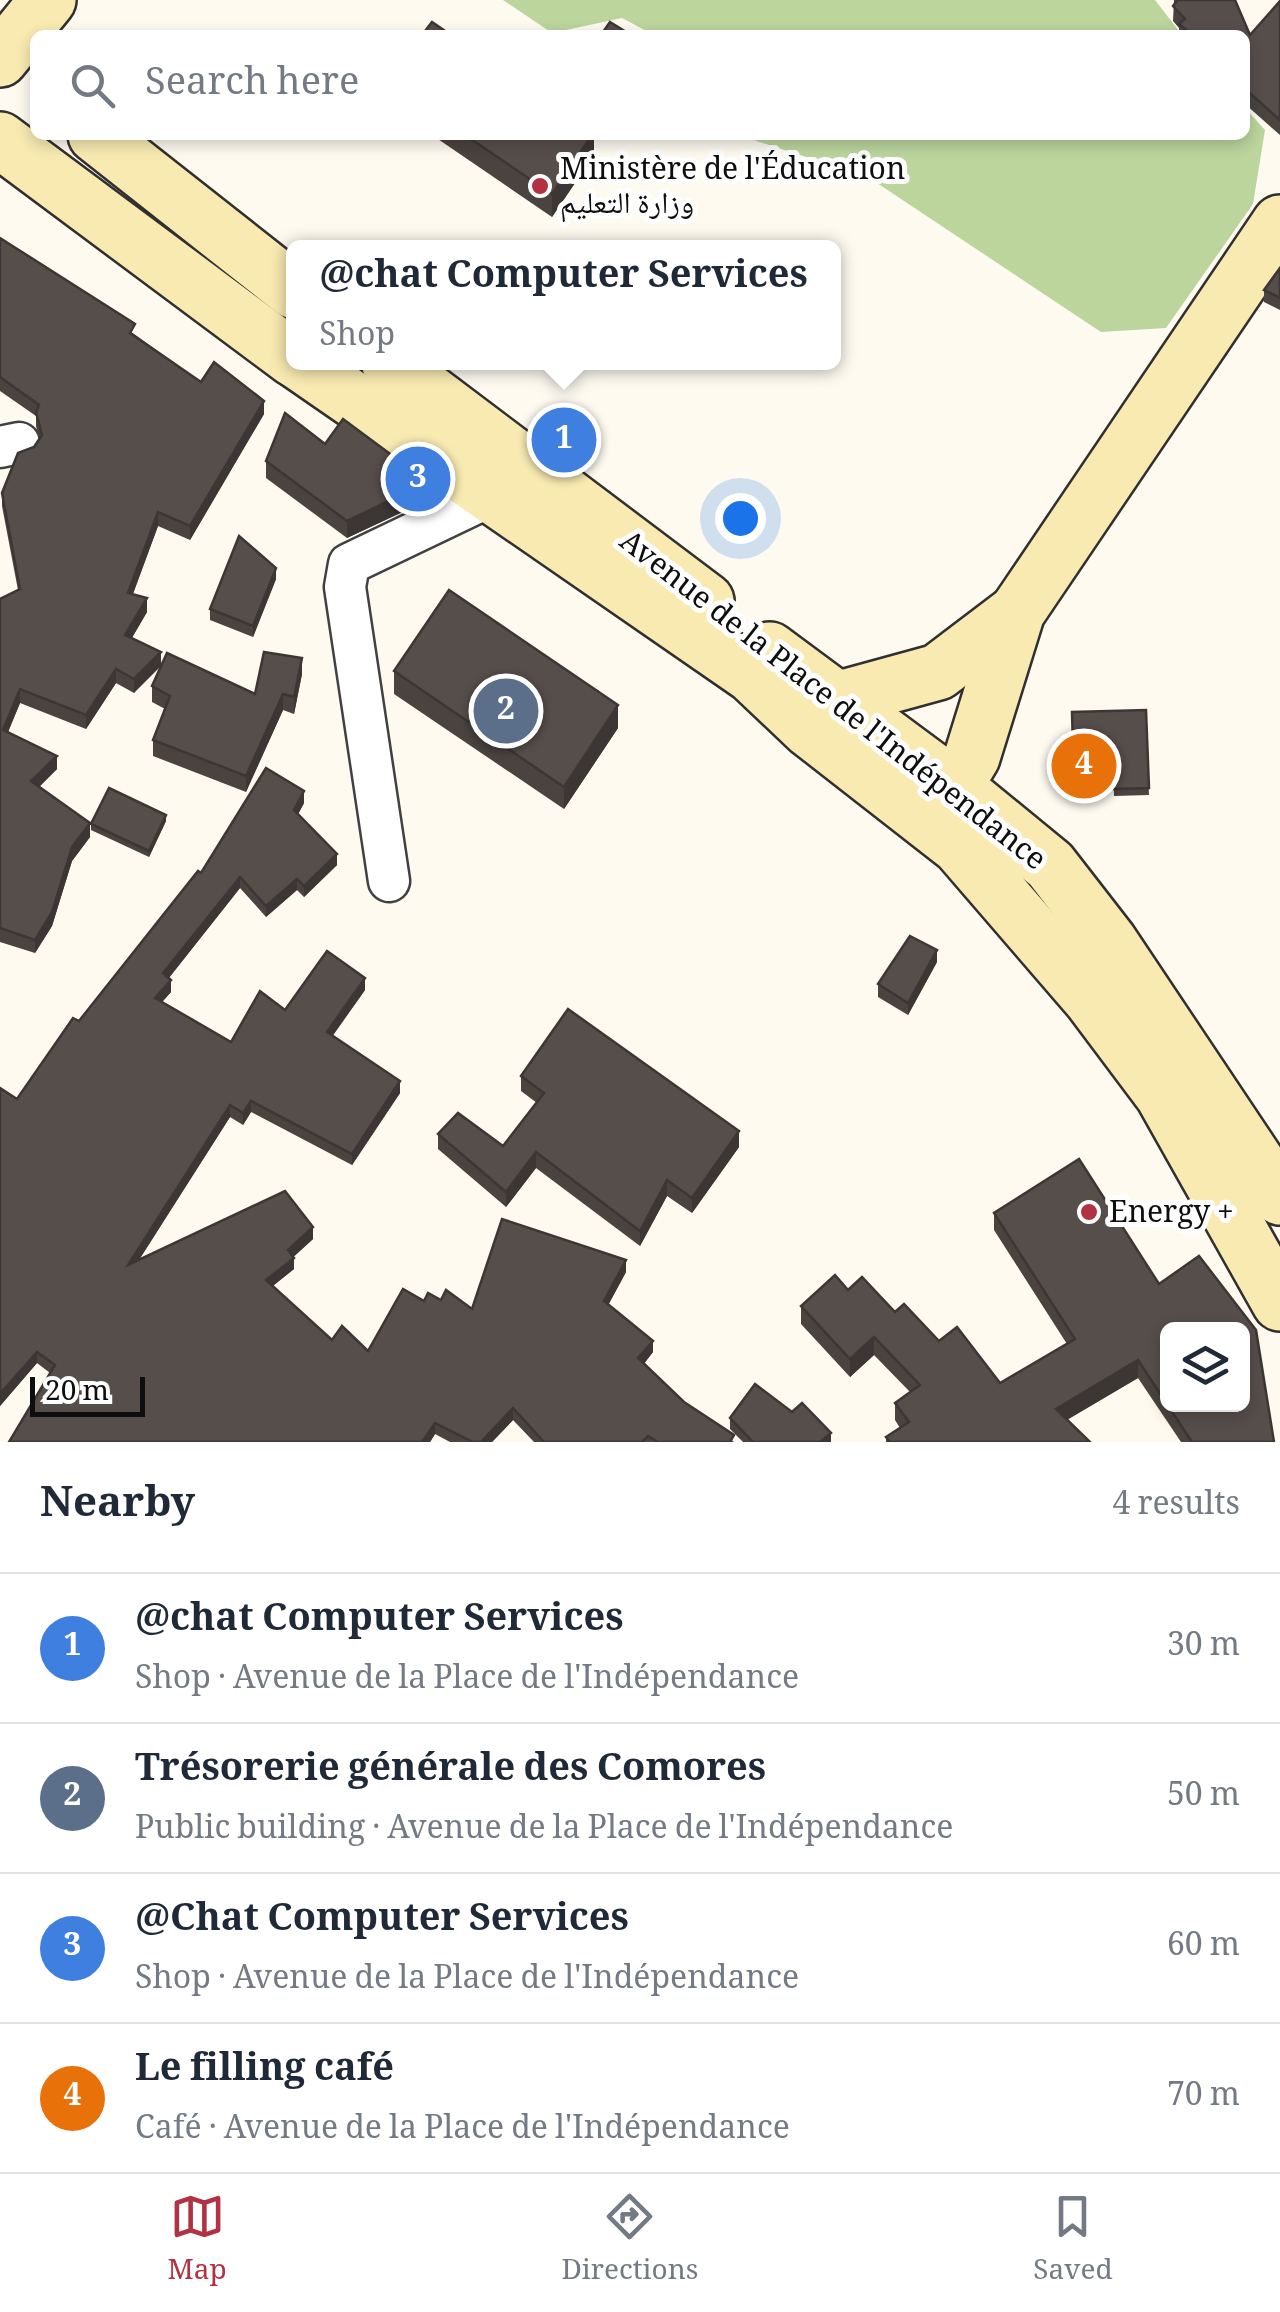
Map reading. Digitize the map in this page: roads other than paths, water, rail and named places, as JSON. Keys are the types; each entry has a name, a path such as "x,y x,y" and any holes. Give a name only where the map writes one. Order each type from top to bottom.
{"main road":[{"path":"30,82 0,58 48,0"},
{"name":"Avenue de la Place de l'Indépendance","path":"0,140 286,354"},
{"path":"102,140 286,285"},
{"path":"944,804 972,757 1018,612 1280,224"},
{"name":"Avenue de la Place de l'Indépendance","path":"312,370 506,478 944,804 1050,866 1152,1004 1280,1197"},
{"name":"Avenue de la Place de l'Indépendance","path":"398,370 506,478"},
{"path":"823,715 938,672 1018,612"},
{"name":"Avenue de la Place de l'Indépendance","path":"944,804 959,846 1091,999 1163,1096 1280,1303"}],"street":[{"path":"390,881 345,587 348,564 506,478"}],"place":[{"name":"Ministère de l'Éducation وزارة التعليم","path":"540,186"},
{"name":"@chat Computer Services","path":"564,440"},
{"name":"@Chat Computer Services","path":"418,479"},
{"name":"Trésorerie générale des Comores","path":"506,711"},
{"name":"Le filling café","path":"1084,766"},
{"name":"Energy +","path":"1089,1212"}]}
